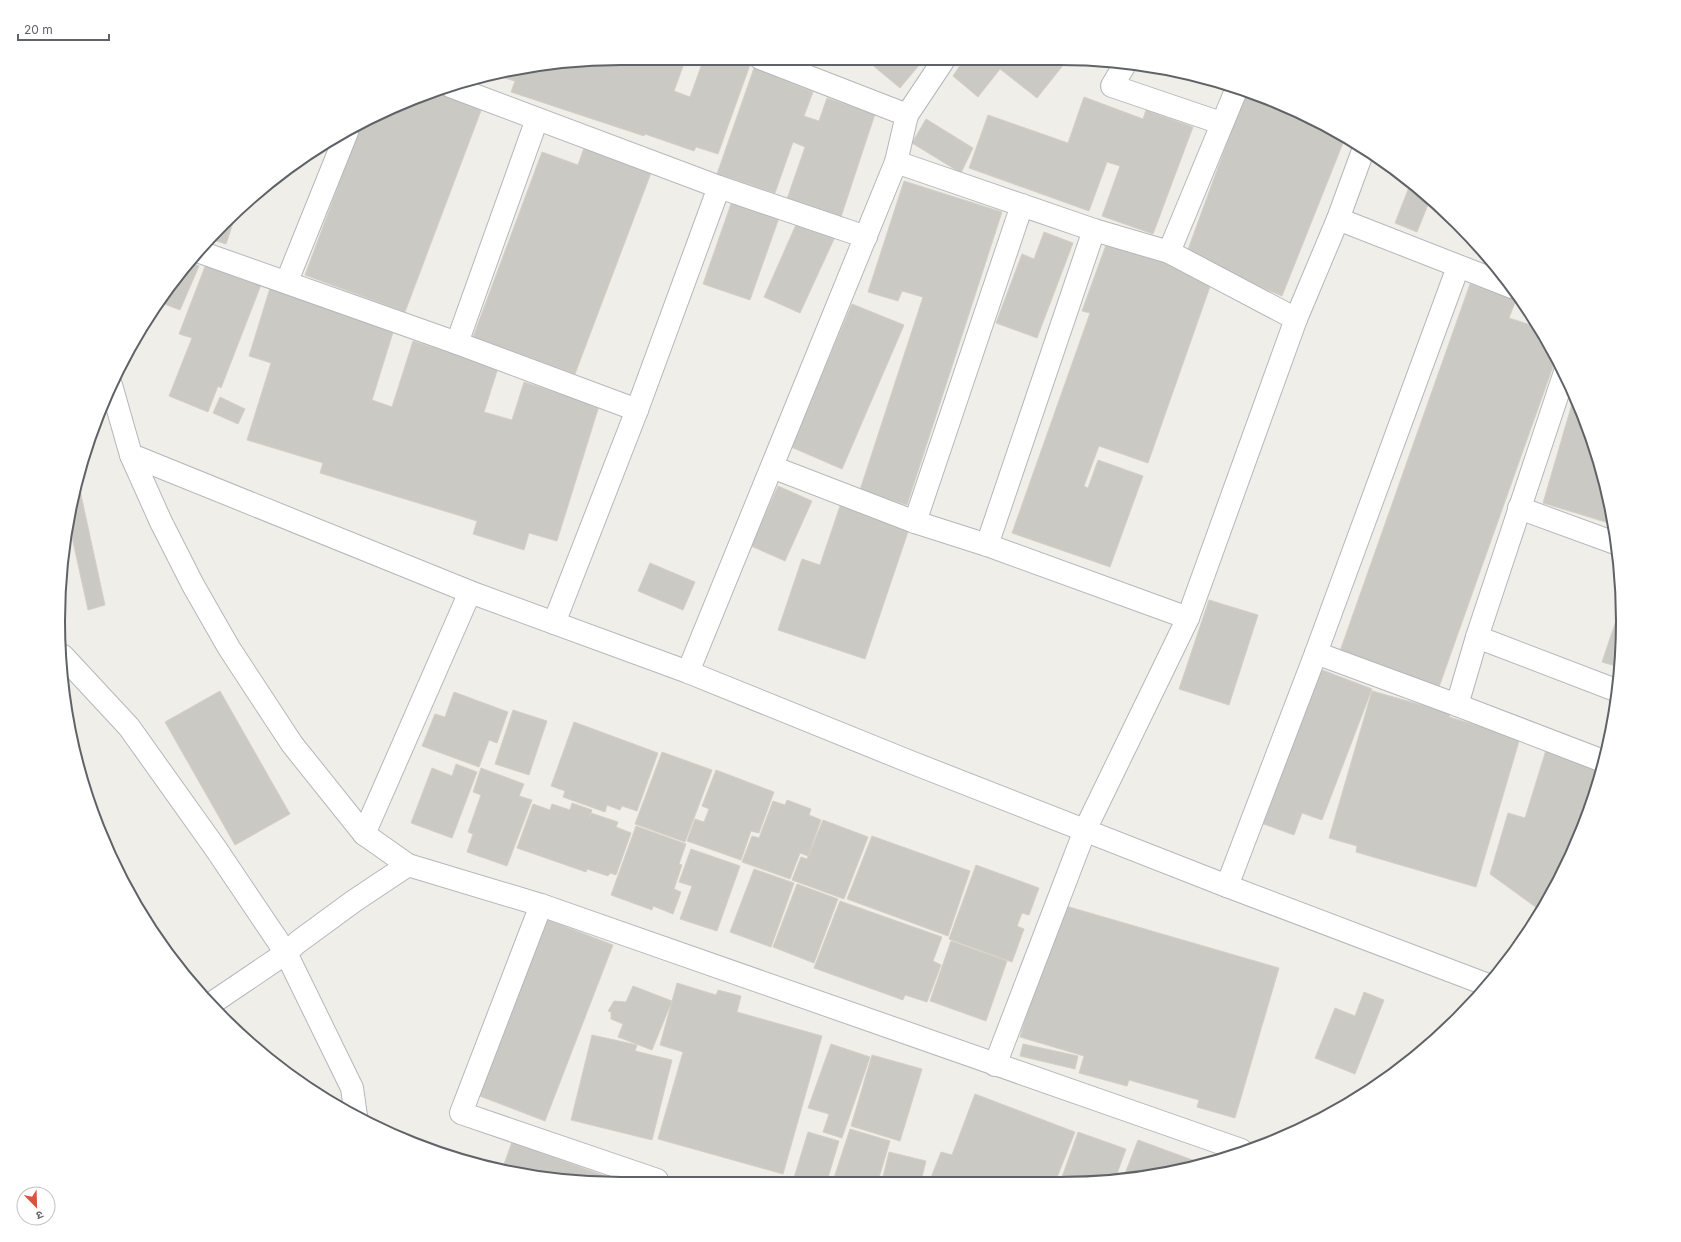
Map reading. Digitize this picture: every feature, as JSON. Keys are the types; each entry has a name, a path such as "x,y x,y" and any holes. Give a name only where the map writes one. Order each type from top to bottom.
{"street":[{"path":"784,65 907,115"},
{"path":"688,672 896,162 907,115 940,65"},
{"path":"1122,69 1112,86 1221,123"},
{"path":"459,90 719,187 866,237"},
{"path":"1169,252 1234,94"},
{"path":"456,343 537,120"},
{"path":"287,282 337,143"},
{"path":"995,1065 1085,830 1188,618 1296,320 1338,219 1362,154"},
{"path":"896,162 1094,230 1169,252 1296,320"},
{"path":"554,623 637,410 719,187"},
{"path":"915,522 1022,205"},
{"path":"1338,219 1501,283"},
{"path":"987,545 1094,230"},
{"path":"204,253 456,343 637,410"},
{"path":"1227,886 1316,653 1458,267"},
{"path":"1457,705 1477,637 1519,508 1562,382"},
{"path":"113,394 131,455 161,522 193,585 229,648 292,744 364,834 408,864 542,905 1236,1148"},
{"path":"131,455 470,592 688,672 913,763 1227,886 1482,983"},
{"path":"772,467 915,522 987,545 1188,618"},
{"path":"1519,508 1610,541"},
{"path":"364,834 470,592"},
{"path":"1477,637 1612,689"},
{"path":"1316,653 1598,759"},
{"path":"66,660 129,727 220,855 292,948 352,1088 355,1109"},
{"path":"216,1001 292,948 354,901 408,864"},
{"path":"542,905 461,1113 644,1177"}],"building":[{"path":"683,65 674,91 690,97 701,65 750,65 718,154 696,147 694,151 511,92 515,81 504,78 548,70 585,66"},
{"path":"872,65 919,65 900,88"},
{"path":"960,65 1063,65 1037,98 1000,69 978,97 953,76"},
{"path":"754,68 813,92 804,116 819,121 827,98 875,114 841,217 787,199 805,147 793,142 775,193 717,174"},
{"path":"444,94 482,108 405,312 305,275 359,131 408,107"},
{"path":"1084,97 1143,119 1146,110 1193,127 1153,234 1102,216 1120,166 1107,162 1089,211 969,168 988,115 1068,143"},
{"path":"1244,97 1273,107 1306,122 1343,142 1282,296 1186,255"},
{"path":"926,119 973,148 961,173 912,143"},
{"path":"584,148 651,173 575,374 473,337 542,152 578,165"},
{"path":"904,181 1002,212 907,505 860,490 923,297 902,291 898,301 868,292"},
{"path":"1409,188 1428,204 1417,232 1395,223"},
{"path":"732,201 779,218 750,300 703,284"},
{"path":"798,220 835,237 800,313 764,297"},
{"path":"233,223 226,244 216,241"},
{"path":"1044,232 1073,243 1037,338 996,323 1022,254 1034,259"},
{"path":"1107,242 1213,278 1148,463 1099,446 1084,486 1088,488 1098,460 1143,476 1110,567 1012,533 1090,313 1082,311"},
{"path":"195,264 199,266 180,310 165,304"},
{"path":"206,264 261,285 221,388 218,386 208,412 169,396 192,338 179,334"},
{"path":"1470,284 1512,299 1515,302 1509,318 1530,325 1554,365 1439,687 1340,651"},
{"path":"270,288 394,329 372,400 392,407 413,341 498,368 484,412 512,420 524,382 599,406 557,541 529,533 524,550 473,534 477,521 320,473 323,463 247,440 271,363 249,356"},
{"path":"852,304 904,325 842,469 791,447"},
{"path":"220,397 245,409 238,424 213,413"},
{"path":"1572,404 1597,477 1607,522 1543,503"},
{"path":"778,486 812,501 785,561 751,546"},
{"path":"81,493 105,605 88,610 72,537"},
{"path":"842,500 911,523 865,659 778,630 802,559 820,565"},
{"path":"650,563 695,582 683,610 638,591"},
{"path":"1209,600 1258,615 1229,705 1179,689"},
{"path":"1616,621 1614,666 1602,662"},
{"path":"1317,668 1372,689 1322,820 1302,813 1294,835 1258,822"},
{"path":"220,691 290,814 235,845 165,722"},
{"path":"1372,691 1450,713 1449,717 1520,738 1476,887 1356,852 1357,846 1329,838"},
{"path":"454,692 508,712 497,743 489,740 479,767 422,746 435,714 445,717"},
{"path":"513,710 547,721 529,775 495,764"},
{"path":"574,722 658,753 637,811 622,806 620,810 607,805 605,812 563,797 565,791 551,786"},
{"path":"1546,750 1597,765 1574,834 1559,867 1536,908 1490,874 1508,813 1525,818"},
{"path":"662,752 712,770 685,842 635,824"},
{"path":"456,764 477,772 452,838 411,823 432,768 452,776"},
{"path":"481,768 524,784 519,796 532,800 507,866 467,852 473,834 468,832 481,795 473,792"},
{"path":"716,770 774,792 759,833 751,831 741,860 687,841 695,819 704,822 709,809 702,806"},
{"path":"787,800 811,809 809,815 821,820 808,856 800,853 790,879 742,862 752,836 759,838 773,801 785,805"},
{"path":"572,803 592,810 589,818 591,813 618,822 616,827 631,833 616,875 610,873 608,876 587,869 586,872 517,848 533,804 550,810 552,804 570,810"},
{"path":"823,820 868,837 844,899 792,880 801,857 807,859"},
{"path":"636,826 686,844 679,864 682,865 674,889 681,892 673,914 653,906 652,910 611,895"},
{"path":"872,836 970,871 948,936 847,899"},
{"path":"691,849 740,866 717,931 680,919 692,886 679,882"},
{"path":"976,865 1039,888 1029,915 1022,913 1017,926 1024,929 1012,962 949,939"},
{"path":"754,869 794,883 771,947 730,932"},
{"path":"797,884 838,899 814,963 773,947"},
{"path":"840,901 942,937 933,961 941,965 927,1002 905,995 903,1000 814,968"},
{"path":"1059,904 1279,968 1235,1118 1197,1107 1199,1100 1129,1080 1127,1086 1079,1073 1084,1056 1020,1037"},
{"path":"546,919 613,945 545,1121 477,1095"},
{"path":"951,941 1007,961 986,1021 930,1001"},
{"path":"677,983 716,995 718,990 741,996 737,1012 822,1036 783,1174 658,1139 683,1052 660,1045"},
{"path":"633,986 672,1001 652,1050 618,1037 623,1024 611,1019 611,1012 608,1011 614,1001 626,1002"},
{"path":"1364,992 1384,1000 1355,1074 1315,1058 1335,1008 1355,1016"},
{"path":"592,1035 637,1045 635,1051 672,1060 652,1140 571,1120"},
{"path":"831,1044 870,1057 842,1138 823,1132 829,1114 808,1108"},
{"path":"1023,1044 1078,1056 1075,1069 1020,1056"},
{"path":"872,1055 922,1069 900,1141 851,1126"},
{"path":"975,1094 1075,1132 1057,1177 931,1177 941,1152 952,1155"},
{"path":"850,1129 890,1141 879,1177 834,1177"},
{"path":"808,1132 839,1141 828,1177 794,1177"},
{"path":"1078,1132 1126,1149 1117,1174 1062,1177"},
{"path":"1138,1140 1193,1160 1168,1166 1125,1173"},
{"path":"512,1142 606,1177 548,1172 504,1164"},
{"path":"889,1152 926,1161 922,1177 883,1177"}]}
